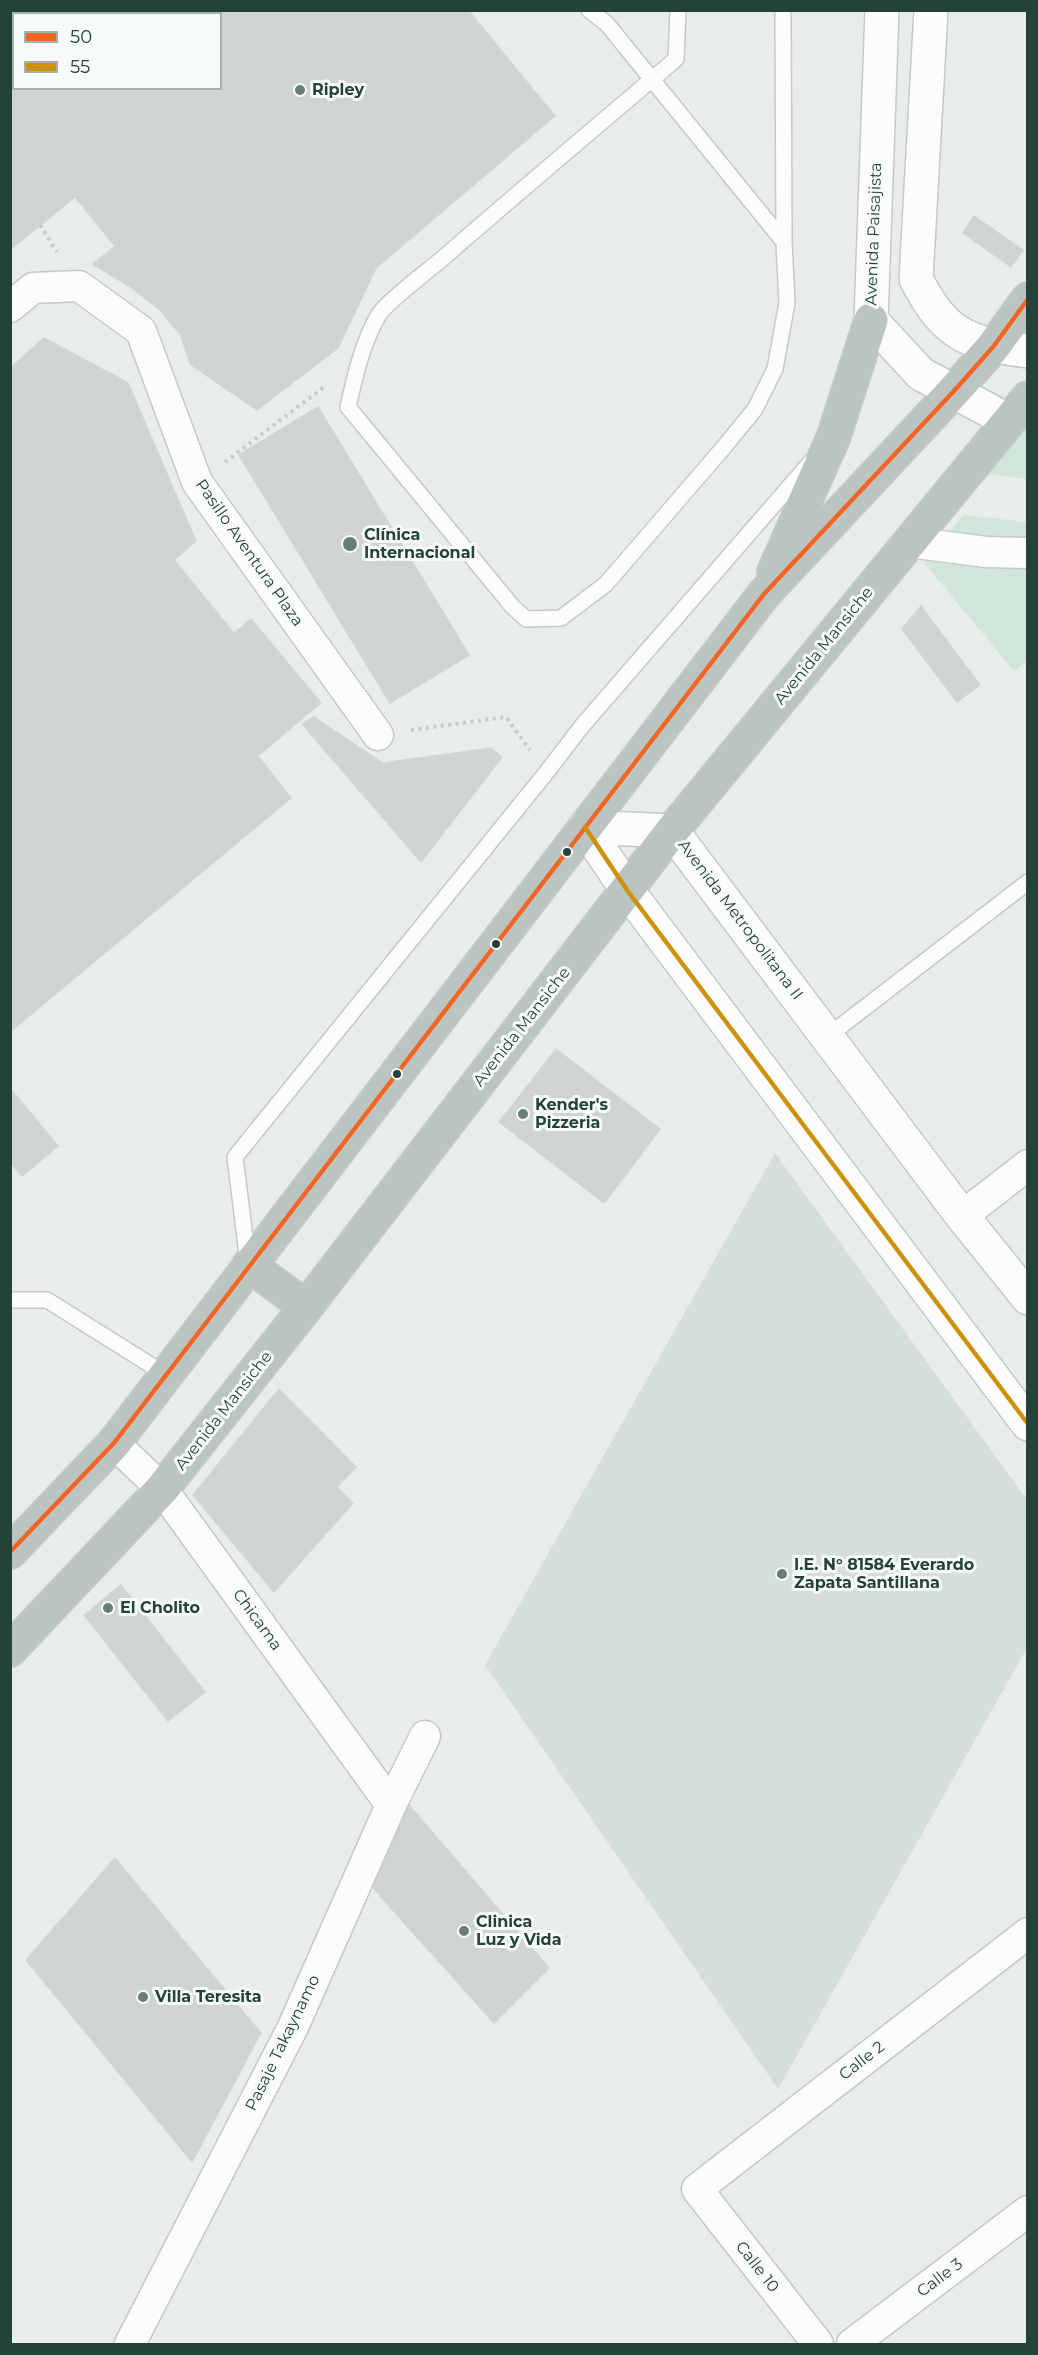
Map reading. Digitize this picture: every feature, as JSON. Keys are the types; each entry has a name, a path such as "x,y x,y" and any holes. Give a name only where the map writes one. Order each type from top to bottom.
{"highway":[{"path":"10,1552 114,1443 764,594 953,392 993,347 1028,299"},
{"path":"764,594 834,436 871,320"},
{"name":"Avenida Mansiche","path":"10,1650 162,1489 306,1307 672,831 1018,409"},
{"path":"249,1265 306,1307"}],"main road":[{"name":"Avenida Paisajista","path":"882,10 871,320 921,374 953,392 1018,409"},
{"path":"931,10 916,279 931,307 949,326 968,339 993,347 1028,351"},
{"path":"585,826 627,890 1028,1424"},
{"name":"Avenida Metropolitana II","path":"585,826 672,831 962,1216 1028,1298"}],"street":[{"name":"Pasillo Aventura Plaza","path":"10,307 33,288 79,286 141,331 197,482 378,735"},
{"path":"909,542 986,552 1028,553"},
{"path":"962,1216 1028,1165"},
{"name":"Chicama","path":"114,1443 162,1489 391,1805"},
{"name":"Pasaje Takaynamo","path":"130,2344 293,2027 391,1805 425,1736"},
{"name":"Calle 2","path":"697,2189 1028,1933"},
{"name":"Calle 10","path":"697,2189 818,2344"},
{"name":"Calle 3","path":"852,2344 1028,2211"}],"lane":[{"path":"589,10 605,17 652,79 784,242"},
{"path":"678,10 676,59 379,314 358,361 348,407 512,606 526,619 561,618 606,584 755,409 775,369 787,303 784,242 783,10"},
{"path":"249,1265 235,1157 582,726 834,436"},
{"path":"828,1036 1028,882"},
{"path":"10,1300 47,1300 165,1374"}],"path":[{"path":"197,482 358,361"}],"shaded area":[{"name":"I.E. N° 81584 Everardo Zapata Santillana","path":"775,1153 1028,1501 1027,1648 778,2089 485,1665"}],"green space":[{"path":"1027,420 1027,479 986,474"},
{"path":"963,515 1027,522 1027,661 1014,671 925,564"}],"building":[{"path":"10,10 68,10 69,12 12,12 12,90 222,90 222,12 156,12 158,10 468,10 555,116 376,268 338,348 257,410 191,365 180,334 159,309 129,286 93,264 115,246 75,197 10,250"},
{"path":"974,216 1023,250 1011,267 963,233"},
{"path":"44,338 128,383 196,541 174,560 234,633 251,619 321,703 258,756 291,798 10,1032 10,368"},
{"path":"318,407 469,655 390,703 239,455"},
{"path":"921,606 980,685 957,702 902,629"},
{"path":"314,717 383,763 491,748 502,757 421,862 302,724"},
{"path":"556,1049 660,1129 631,1168 526,1088"},
{"path":"10,1088 58,1146 22,1176 10,1162"},
{"path":"526,1088 631,1168 604,1203 499,1122"},
{"path":"279,1389 356,1467 337,1487 353,1503 274,1592 193,1495"},
{"path":"121,1585 205,1692 168,1721 84,1615"},
{"name":"Clinica Luz y Vida","path":"409,1805 549,1968 494,2023 372,1887"},
{"name":"Villa Teresita","path":"115,1858 261,2033 192,2162 26,1960"}],"transit line":[{"name":"50","path":"10,1552 114,1443 764,594 953,392 993,347 1028,299"},
{"name":"55","path":"585,827 627,890 1028,1424"}],"place":[{"name":"Ripley","path":"300,90"},
{"name":"Clínica Internacional","path":"350,544"},
{"name":"Kender's Pizzeria","path":"523,1114"},
{"name":"I.E. N° 81584 Everardo Zapata Santillana","path":"782,1574"},
{"name":"El Cholito","path":"108,1608"},
{"name":"Clinica Luz y Vida","path":"464,1931"},
{"name":"Villa Teresita","path":"143,1997"}]}
